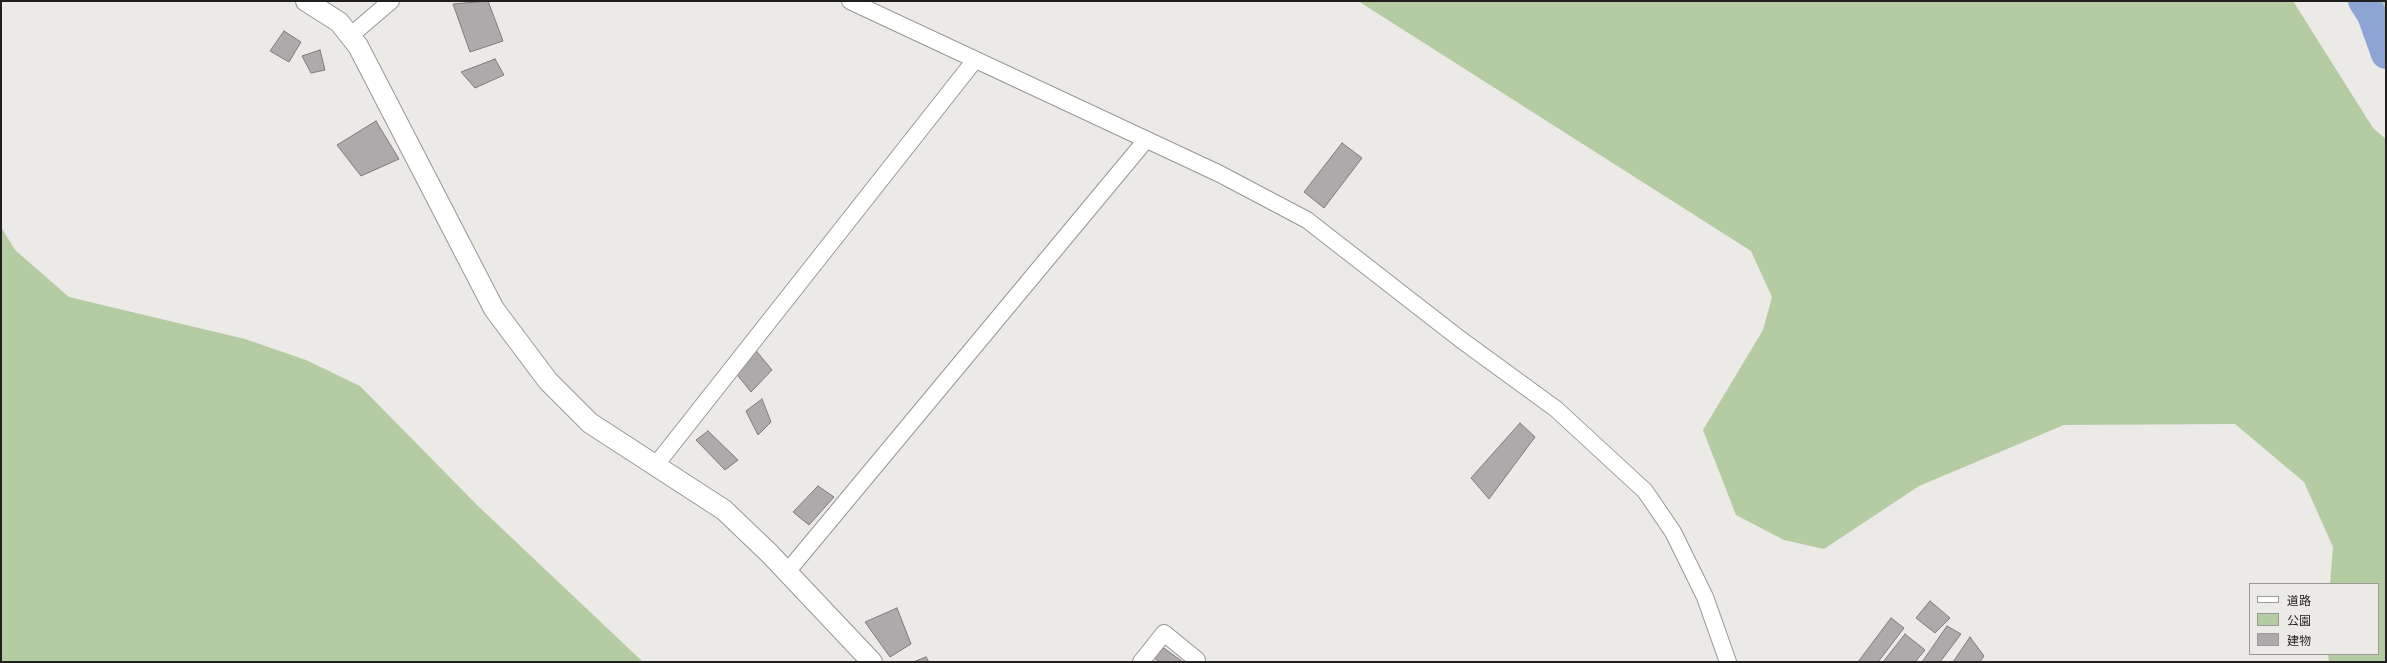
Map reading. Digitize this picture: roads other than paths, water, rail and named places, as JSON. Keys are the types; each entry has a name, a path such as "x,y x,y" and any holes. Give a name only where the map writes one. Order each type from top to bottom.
{"street":[{"path":"306,1 339,22 365,59 494,309 548,381 590,423 724,510 787,572 872,662"},
{"path":"350,36 391,1"},
{"path":"850,1 1220,174 1307,220 1460,339 1556,409 1645,491 1673,532 1705,596 1728,662"},
{"path":"655,466 975,60"},
{"path":"787,572 1146,140"},
{"path":"1140,662 1164,633 1197,660"}],"waterway":[{"path":"2363,1 2372,15 2386,54"}]}
